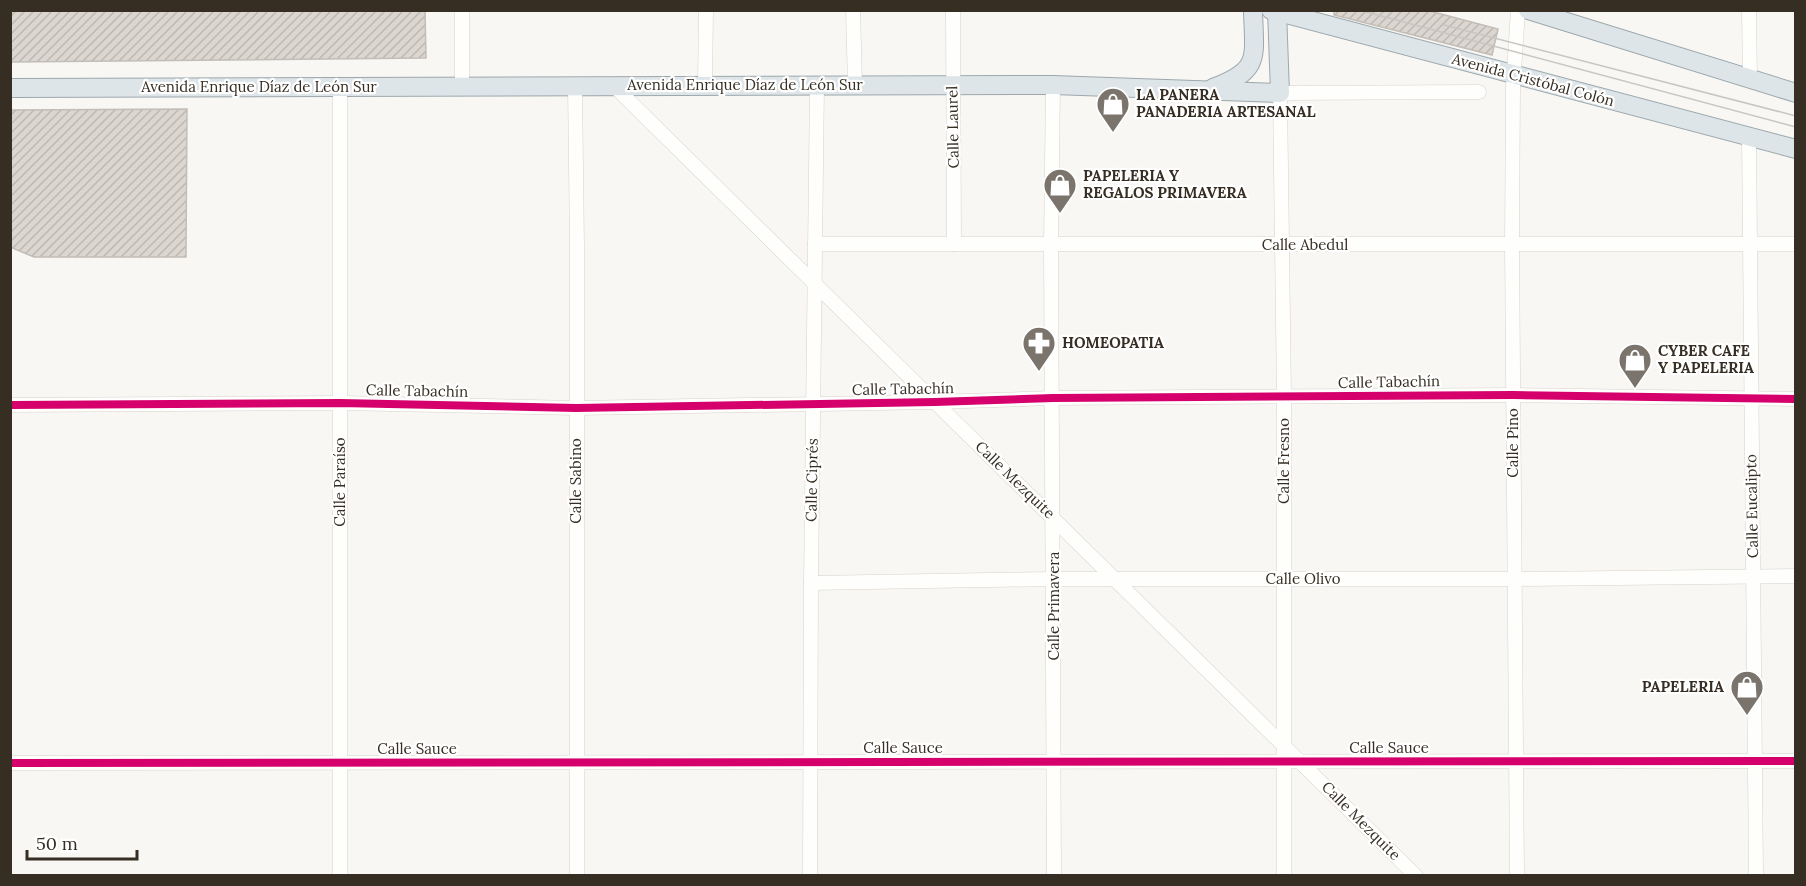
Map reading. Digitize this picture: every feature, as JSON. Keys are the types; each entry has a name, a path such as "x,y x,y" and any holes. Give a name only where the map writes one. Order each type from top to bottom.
{"main road":[{"path":"1205,90 1232,81 1250,67 1254,53 1253,10"},
{"path":"1528,10 1796,93"},
{"name":"Avenida Cristóbal Colón","path":"1275,11 1796,149"},
{"name":"Calle Fresno","path":"1275,11 1280,93"},
{"name":"Avenida Enrique Díaz de León Sur","path":"10,88 1053,85 1280,93"}],"street":[{"path":"462,10 462,86"},
{"path":"705,85 706,10"},
{"path":"853,10 855,85"},
{"name":"Calle Laurel","path":"953,10 954,244"},
{"name":"Calle Pino","path":"1517,876 1512,244 1513,75 1518,10"},
{"path":"1749,10 1750,80"},
{"name":"Calle Ciprés","path":"810,876 817,85"},
{"name":"Calle Primavera","path":"1053,85 1051,244 1054,876"},
{"name":"Calle Sabino","path":"575,86 578,247 576,408 578,876"},
{"name":"Calle Mezquite","path":"613,86 1416,876"},
{"name":"Calle Paraíso","path":"340,88 340,876"},
{"name":"Avenida Enrique Díaz de León Sur","path":"1280,93 1479,92"},
{"name":"Calle Fresno","path":"1280,93 1284,397 1284,876"},
{"name":"Calle Eucalipto","path":"1749,137 1756,876"},
{"name":"Calle Abedul","path":"815,244 1796,244"},
{"name":"Calle Tabachín","path":"10,405 340,403 576,408 813,405 1053,398 1513,395 1796,399"},
{"name":"Calle Olivo","path":"811,583 1054,579 1513,579 1796,576"},
{"name":"Calle Sauce","path":"10,763 1796,761"}],"building":[{"path":"10,10 425,10 426,58 10,62"},
{"path":"1334,10 1426,10 1498,29 1492,55 1334,15"},
{"path":"187,109 186,257 34,257 10,247 10,110"}],"tram line":[{"path":"1359,10 1796,127"},
{"path":"1444,25 1796,116"}],"cycle path":[{"path":"10,405 340,403 576,408 1053,398 1513,395 1796,399"},
{"path":"10,763 1796,761"}],"place":[{"name":"LA PANERA PANADERIA ARTESANAL","path":"1113,133"},
{"name":"PAPELERIA Y REGALOS PRIMAVERA","path":"1060,214"},
{"name":"HOMEOPATIA","path":"1039,372"},
{"name":"CYBER CAFE Y PAPELERIA","path":"1635,389"},
{"name":"PAPELERIA","path":"1747,716"}]}
